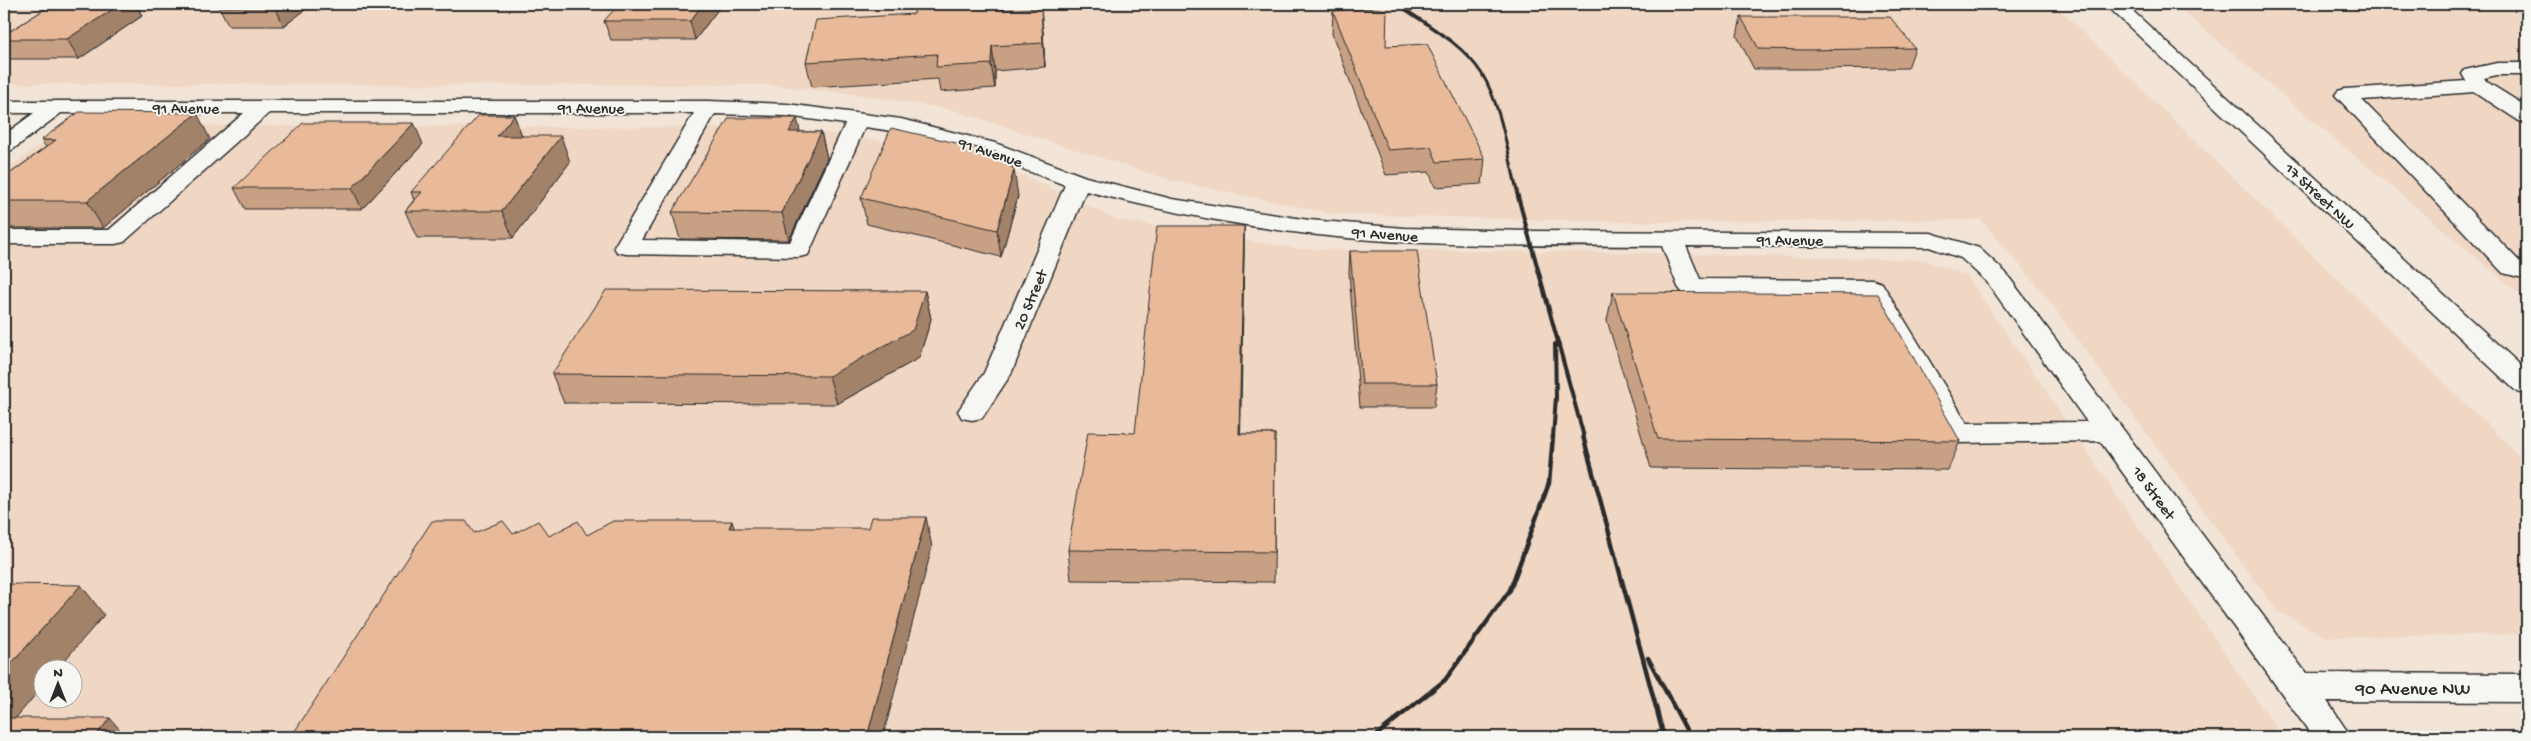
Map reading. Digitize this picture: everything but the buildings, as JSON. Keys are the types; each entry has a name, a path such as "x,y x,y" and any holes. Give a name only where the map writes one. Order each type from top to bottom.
{"street":[{"name":"17 Street NW","path":"2114,4 2527,386"},
{"path":"2527,69 2497,69 2472,74 2479,86 2527,116"},
{"path":"2479,86 2344,95 2512,268 2527,271"},
{"name":"91 Avenue","path":"4,107 708,107 787,110 901,125 987,148 1078,182 1172,206 1309,227 1404,235 1931,240 1970,253"},
{"path":"4,145 56,107"},
{"path":"4,237 115,237 264,107"},
{"path":"708,107 626,247 799,250 858,118"},
{"name":"20 Street","path":"972,411 997,374 1078,182"},
{"path":"1671,239 1691,287 1873,288 1958,433 2110,431"},
{"name":"18 Street","path":"1970,253 1996,277 2333,737"},
{"name":"90 Avenue NW","path":"2298,687 2527,688"}],"shaded area":[{"path":"4,4 2054,4 2527,463 2527,634 2326,637 2277,611 2042,291 1981,220 1633,222 1333,214 1170,180 953,110 863,95 769,85 4,84"},
{"path":"2174,4 2527,4 2527,300"},
{"path":"66,125 790,128 896,143 1025,176 1118,220 1300,249 1609,252 1924,260 1967,276 2282,737 4,737 4,172"}],"railway":[{"path":"1397,4 1454,44 1474,63 1482,74 1489,86 1499,116 1518,195"},
{"path":"1517,193 1584,437"},
{"path":"1553,437 1556,397 1555,344"},
{"path":"1374,737 1445,680 1510,590 1549,483 1553,436"},
{"path":"1583,436 1664,737"},
{"path":"1648,658 1690,737"}]}
